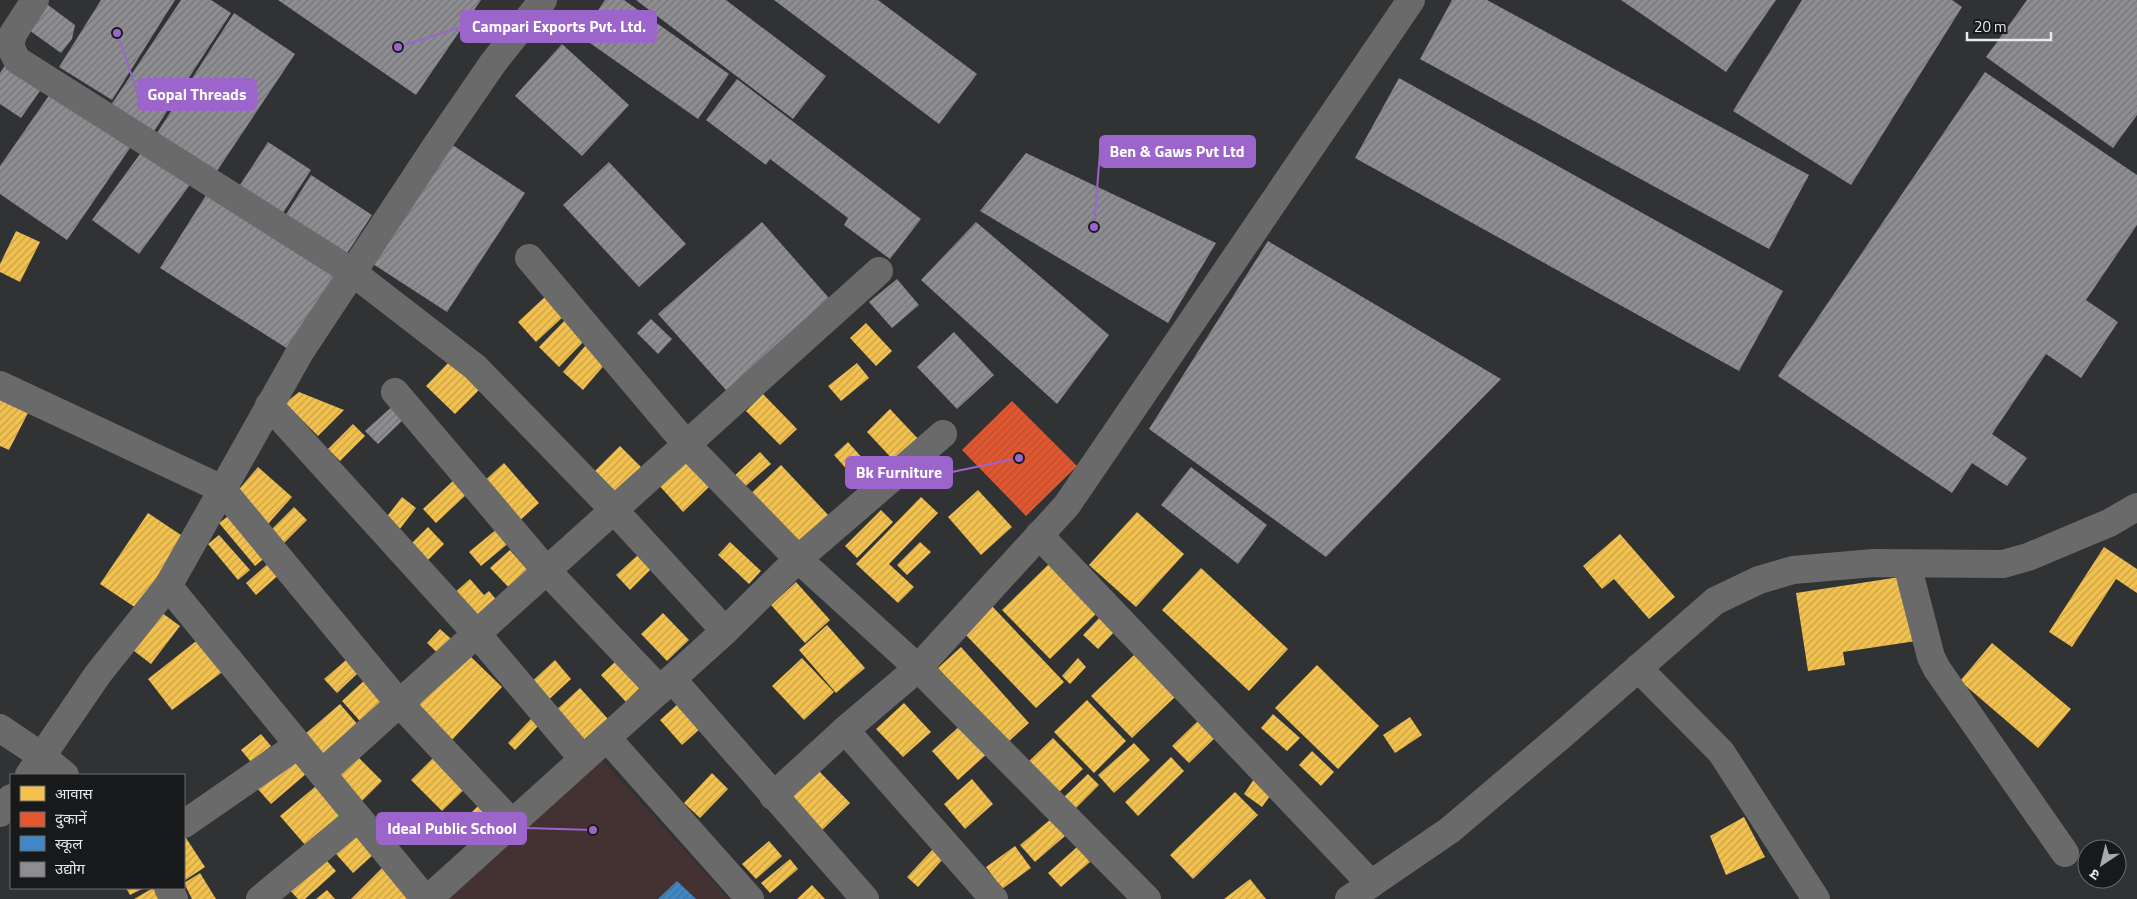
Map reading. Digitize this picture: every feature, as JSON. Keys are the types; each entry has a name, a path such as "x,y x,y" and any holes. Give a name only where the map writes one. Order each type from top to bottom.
{"street":[{"path":"35,0 7,38 17,60 352,272 475,368 614,510 725,631"},
{"path":"36,766 98,674 168,586 300,352 493,63 543,0"},
{"path":"773,796 844,730 918,668 1067,505 1411,0"},
{"path":"529,258 686,445 798,559 918,668 1147,899"},
{"path":"322,773 879,272"},
{"path":"0,385 222,489 400,704 512,823"},
{"path":"395,392 547,571 666,685 773,796 866,899"},
{"path":"269,406 477,634 583,759"},
{"path":"168,586 426,899 666,685 725,631 798,559 943,434"},
{"path":"1349,899 1450,830 1715,601 1759,580 1793,570 1874,564 2003,564 2028,557 2109,523 2137,507"},
{"path":"1039,536 1371,884"},
{"path":"1907,564 1931,656 1937,669 2065,853"},
{"path":"1638,668 1708,736 1721,752 1816,899"},
{"path":"0,728 36,766 62,774"},
{"path":"844,730 994,899"},
{"path":"607,738 750,899"},
{"path":"185,823 298,745"},
{"path":"0,814 10,799"},
{"path":"271,895 358,818"}],"shaded area":[{"path":"602,760 729,899 440,899"}],"building: आवास":[{"path":"16,231 40,242 20,282 0,272 0,264"},
{"path":"546,296 564,316 536,342 518,322"},
{"path":"565,320 585,340 559,367 539,347"},
{"path":"866,323 892,351 876,366 850,338"},
{"path":"586,345 606,363 583,390 563,372"},
{"path":"451,360 480,389 455,414 426,386"},
{"path":"857,363 869,378 841,401 828,386"},
{"path":"299,392 344,410 318,436 285,403"},
{"path":"0,394 30,409 9,450 0,446"},
{"path":"763,394 797,429 780,445 746,411"},
{"path":"890,409 921,442 897,464 867,432"},
{"path":"353,424 365,436 340,461 328,449"},
{"path":"848,442 873,470 883,462 890,470 866,491 834,455"},
{"path":"620,446 647,473 622,498 595,471"},
{"path":"760,452 771,464 740,491 730,480"},
{"path":"684,459 709,487 683,512 657,483"},
{"path":"504,463 539,503 516,524 481,484"},
{"path":"781,465 832,519 798,551 747,497"},
{"path":"258,467 292,497 268,524 235,494"},
{"path":"455,479 467,494 436,523 423,509"},
{"path":"978,490 1012,527 981,555 948,517"},
{"path":"402,497 416,508 396,534 382,523"},
{"path":"921,497 938,513 889,564 914,587 898,603 856,564"},
{"path":"294,507 307,520 283,544 270,531"},
{"path":"881,510 893,522 857,558 845,546"},
{"path":"1137,512 1184,554 1136,607 1089,565"},
{"path":"148,513 184,537 136,608 100,584"},
{"path":"231,514 267,556 255,566 219,523"},
{"path":"428,527 444,544 427,561 411,544"},
{"path":"498,528 510,542 481,566 469,552"},
{"path":"1620,534 1675,597 1649,619 1614,579 1602,589 1583,566"},
{"path":"219,535 250,570 238,580 208,544"},
{"path":"730,542 761,571 749,584 718,555"},
{"path":"920,542 931,552 907,575 897,565"},
{"path":"2104,547 2137,569 2137,593 2116,579 2072,647 2049,632"},
{"path":"510,550 532,575 513,592 490,568"},
{"path":"640,553 653,567 630,590 616,575"},
{"path":"272,560 282,572 256,595 246,583"},
{"path":"1049,564 1097,613 1050,659 1002,610"},
{"path":"1201,568 1288,649 1249,691 1162,610"},
{"path":"1906,576 1916,641 1843,652 1845,665 1808,671 1796,593"},
{"path":"470,579 484,595 489,591 499,603 478,622 453,594"},
{"path":"796,582 830,620 805,643 771,605"},
{"path":"990,604 1064,682 1036,708 962,631"},
{"path":"154,607 180,626 151,664 125,644"},
{"path":"663,613 689,640 667,661 641,634"},
{"path":"1100,617 1115,631 1098,649 1083,635"},
{"path":"827,625 865,668 836,693 799,650"},
{"path":"440,629 458,645 445,660 427,643"},
{"path":"200,638 225,670 172,710 148,679"},
{"path":"1992,643 2071,709 2038,748 1960,681"},
{"path":"961,647 1029,723 1006,744 938,668"},
{"path":"468,654 502,687 449,743 414,710"},
{"path":"1134,655 1175,697 1132,738 1091,696"},
{"path":"802,658 834,692 804,720 772,686"},
{"path":"1078,658 1086,667 1070,684 1062,676"},
{"path":"346,660 358,673 337,693 324,679"},
{"path":"555,660 571,679 544,704 527,686"},
{"path":"615,662 640,688 626,702 601,675"},
{"path":"1317,665 1379,726 1338,769 1275,708"},
{"path":"367,678 392,706 367,729 342,701"},
{"path":"580,688 608,719 582,744 553,713"},
{"path":"1087,700 1126,741 1094,773 1054,732"},
{"path":"679,703 701,728 682,745 660,720"},
{"path":"904,703 931,732 903,757 876,729"},
{"path":"340,704 359,726 322,757 304,735"},
{"path":"1273,714 1300,738 1287,751 1261,728"},
{"path":"1203,716 1220,733 1189,763 1172,746"},
{"path":"1410,717 1422,735 1395,753 1383,735"},
{"path":"532,718 539,725 515,750 508,743"},
{"path":"962,724 988,753 958,780 932,751"},
{"path":"261,734 271,746 251,762 241,750"},
{"path":"1053,738 1083,769 1055,796 1025,765"},
{"path":"1134,743 1150,760 1114,793 1098,775"},
{"path":"440,751 471,783 442,811 411,780"},
{"path":"1312,751 1334,772 1321,786 1299,765"},
{"path":"354,753 382,781 362,801 334,773"},
{"path":"291,757 306,774 271,804 256,787"},
{"path":"1171,757 1184,771 1138,816 1125,802"},
{"path":"819,771 850,803 816,836 785,804"},
{"path":"712,773 728,789 700,818 684,803"},
{"path":"1088,774 1099,785 1072,812 1061,800"},
{"path":"972,779 993,804 965,829 944,804"},
{"path":"1254,779 1273,792 1262,807 1244,794"},
{"path":"316,786 342,816 306,846 280,816"},
{"path":"1235,792 1258,815 1193,879 1170,855"},
{"path":"481,803 498,819 483,835 466,818"},
{"path":"1744,817 1765,857 1726,875 1710,836"},
{"path":"1051,819 1065,836 1035,862 1020,845"},
{"path":"350,828 374,854 353,873 329,846"},
{"path":"185,837 205,867 185,880"},
{"path":"769,841 782,856 756,879 742,864"},
{"path":"1015,846 1031,868 1002,889 986,867"},
{"path":"1077,847 1090,862 1061,887 1048,873"},
{"path":"933,849 943,859 918,887 907,877"},
{"path":"320,853 336,871 305,899 298,899 285,885"},
{"path":"790,859 798,869 770,893 761,883"},
{"path":"384,866 411,899 351,899"},
{"path":"200,873 216,899 192,899 185,882"},
{"path":"1250,879 1266,899 1224,899"},
{"path":"812,885 825,899 797,899"},
{"path":"127,889 142,889 130,895"},
{"path":"151,889 158,889 164,899 134,899"},
{"path":"327,890 335,899 316,899"}],"building: दुकानें":[{"path":"1012,401 1077,466 1026,516 962,450"}],"building: स्कूल":[{"path":"677,881 696,899 658,899"}],"building: उद्योग":[{"path":"101,0 175,0 112,100 59,67"},
{"path":"181,0 211,0 231,13 149,139 107,111"},
{"path":"278,0 481,0 416,95"},
{"path":"605,0 624,0 729,74 698,119 580,36"},
{"path":"636,0 726,0 826,76 793,119"},
{"path":"774,0 878,0 977,74 939,124"},
{"path":"1452,0 1487,0 1809,175 1769,249 1420,59"},
{"path":"1621,0 1776,0 1726,72"},
{"path":"1802,0 1952,0 1962,7 1851,185 1733,111"},
{"path":"2027,0 2137,0 2137,115 2113,148 1986,57"},
{"path":"44,2 75,25 72,39 61,53 26,28"},
{"path":"234,13 295,54 215,174 155,136"},
{"path":"562,44 629,105 582,156 515,96"},
{"path":"6,64 42,88 21,118 0,104 0,73"},
{"path":"1985,72 2137,175 2137,225 2086,300 2118,322 2081,378 2046,354 1992,434 2027,458 2007,486 1972,463 1952,493 1778,376"},
{"path":"1399,78 1783,291 1739,371 1355,158"},
{"path":"737,79 921,219 890,259 844,225 848,218 770,159 766,165 706,120"},
{"path":"50,94 130,148 67,240 0,194 0,166"},
{"path":"268,142 311,170 279,219 236,191"},
{"path":"451,144 525,193 447,312 373,264"},
{"path":"145,147 192,182 139,254 92,220"},
{"path":"1026,153 1216,243 1168,323 980,211"},
{"path":"609,162 686,244 639,287 563,205"},
{"path":"311,175 372,215 346,255 285,216"},
{"path":"210,189 338,271 288,349 160,268"},
{"path":"762,222 836,306 733,398 658,314"},
{"path":"976,222 1109,335 1057,404 921,280"},
{"path":"1268,241 1501,379 1326,557 1149,429"},
{"path":"897,279 919,305 892,328 869,302"},
{"path":"651,319 672,339 658,354 637,333"},
{"path":"954,332 994,375 957,409 917,367"},
{"path":"396,403 407,416 378,444 365,431"},
{"path":"1191,467 1267,525 1238,564 1161,505"}],"place":[{"name":"Gopal Threads","path":"117,33"},
{"name":"Campari Exports Pvt. Ltd.","path":"398,47"},
{"name":"Ben & Gaws Pvt Ltd","path":"1094,227"},
{"name":"Bk Furniture","path":"1019,458"},
{"name":"Ideal Public School","path":"593,830"}]}
